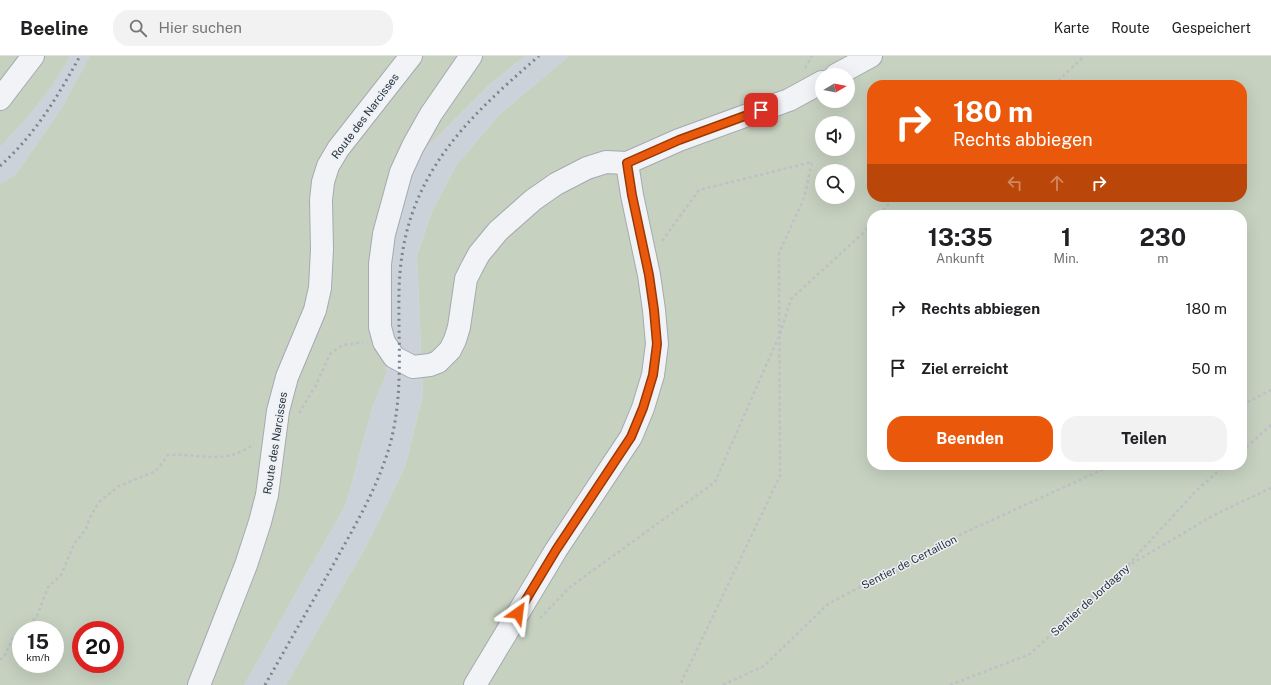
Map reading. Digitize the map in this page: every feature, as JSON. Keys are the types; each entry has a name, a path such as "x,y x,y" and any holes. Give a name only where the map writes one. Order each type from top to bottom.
{"street":[{"path":"0,99 33,56"},
{"name":"Route des Narcisses","path":"199,685 246,565 260,522 267,495 277,420 287,377 316,310 320,288 322,249 321,200 323,182 328,166 338,149 411,56"},
{"path":"471,56 431,114 413,146 401,172 384,234 380,264 380,327 384,342 394,357 414,367 430,365 438,362 450,350 459,327 466,279 479,254 498,231 533,200 556,184 587,168 606,162 627,163 679,140 789,100 815,86"},
{"path":"849,68 871,56"},
{"path":"475,685 556,550 631,437 643,408 653,375 657,344 654,310 649,275 632,195 627,163"}],"path":[{"path":"1059,80 1084,56"},
{"path":"660,243 699,190 812,162 804,198 779,253 778,337 780,476 680,685"},
{"path":"884,210 891,202"},
{"path":"538,620 570,588 715,482 778,337 791,299 867,229"},
{"path":"33,621 37,616 48,587 61,575 74,544 86,529 91,515 99,502 119,486 156,470 168,455 182,454 205,457 231,456 250,447 264,437 268,424 299,413 316,385 330,354 343,345 358,342 384,342"},
{"path":"1247,402 1271,390"},
{"path":"1247,446 1271,426"},
{"name":"Sentier de Certaillon","path":"723,685 764,666 828,604 940,544 1101,470"},
{"path":"1126,567 1196,491 1219,470"},
{"name":"Sentier de Jordagny","path":"950,685 1030,654 1126,567 1214,514 1271,488"},
{"path":"0,659 3,659 12,640"}],"shaded area":[{"path":"70,56 90,56 61,109 17,173 0,185 0,147 32,112 52,86"},
{"path":"525,56 569,56 498,116 456,166 431,214 417,256 423,395 405,467 367,545 286,685 244,685 346,504 373,405 386,375 386,266 416,158 490,84"}],"green space":[{"path":"0,56 70,56 52,86 32,112 0,147"},
{"path":"90,56 525,56 490,84 416,158 386,266 386,375 373,405 346,504 244,685 0,685 0,185 17,173 61,109"},
{"path":"569,56 1271,56 1271,685 286,685 367,545 405,467 423,395 417,256 431,214 456,166 498,116"}],"railway":[{"path":"0,166 13,154 35,128 63,86 80,56"},
{"path":"265,685 364,509 384,464 394,429 397,410 399,371 399,292 402,253 411,218 423,187 440,158 484,106 539,56"}],"route":[{"path":"518,613 556,550 631,437 643,408 653,375 657,344 654,310 649,275 632,195 627,163 679,140 761,110"}]}
